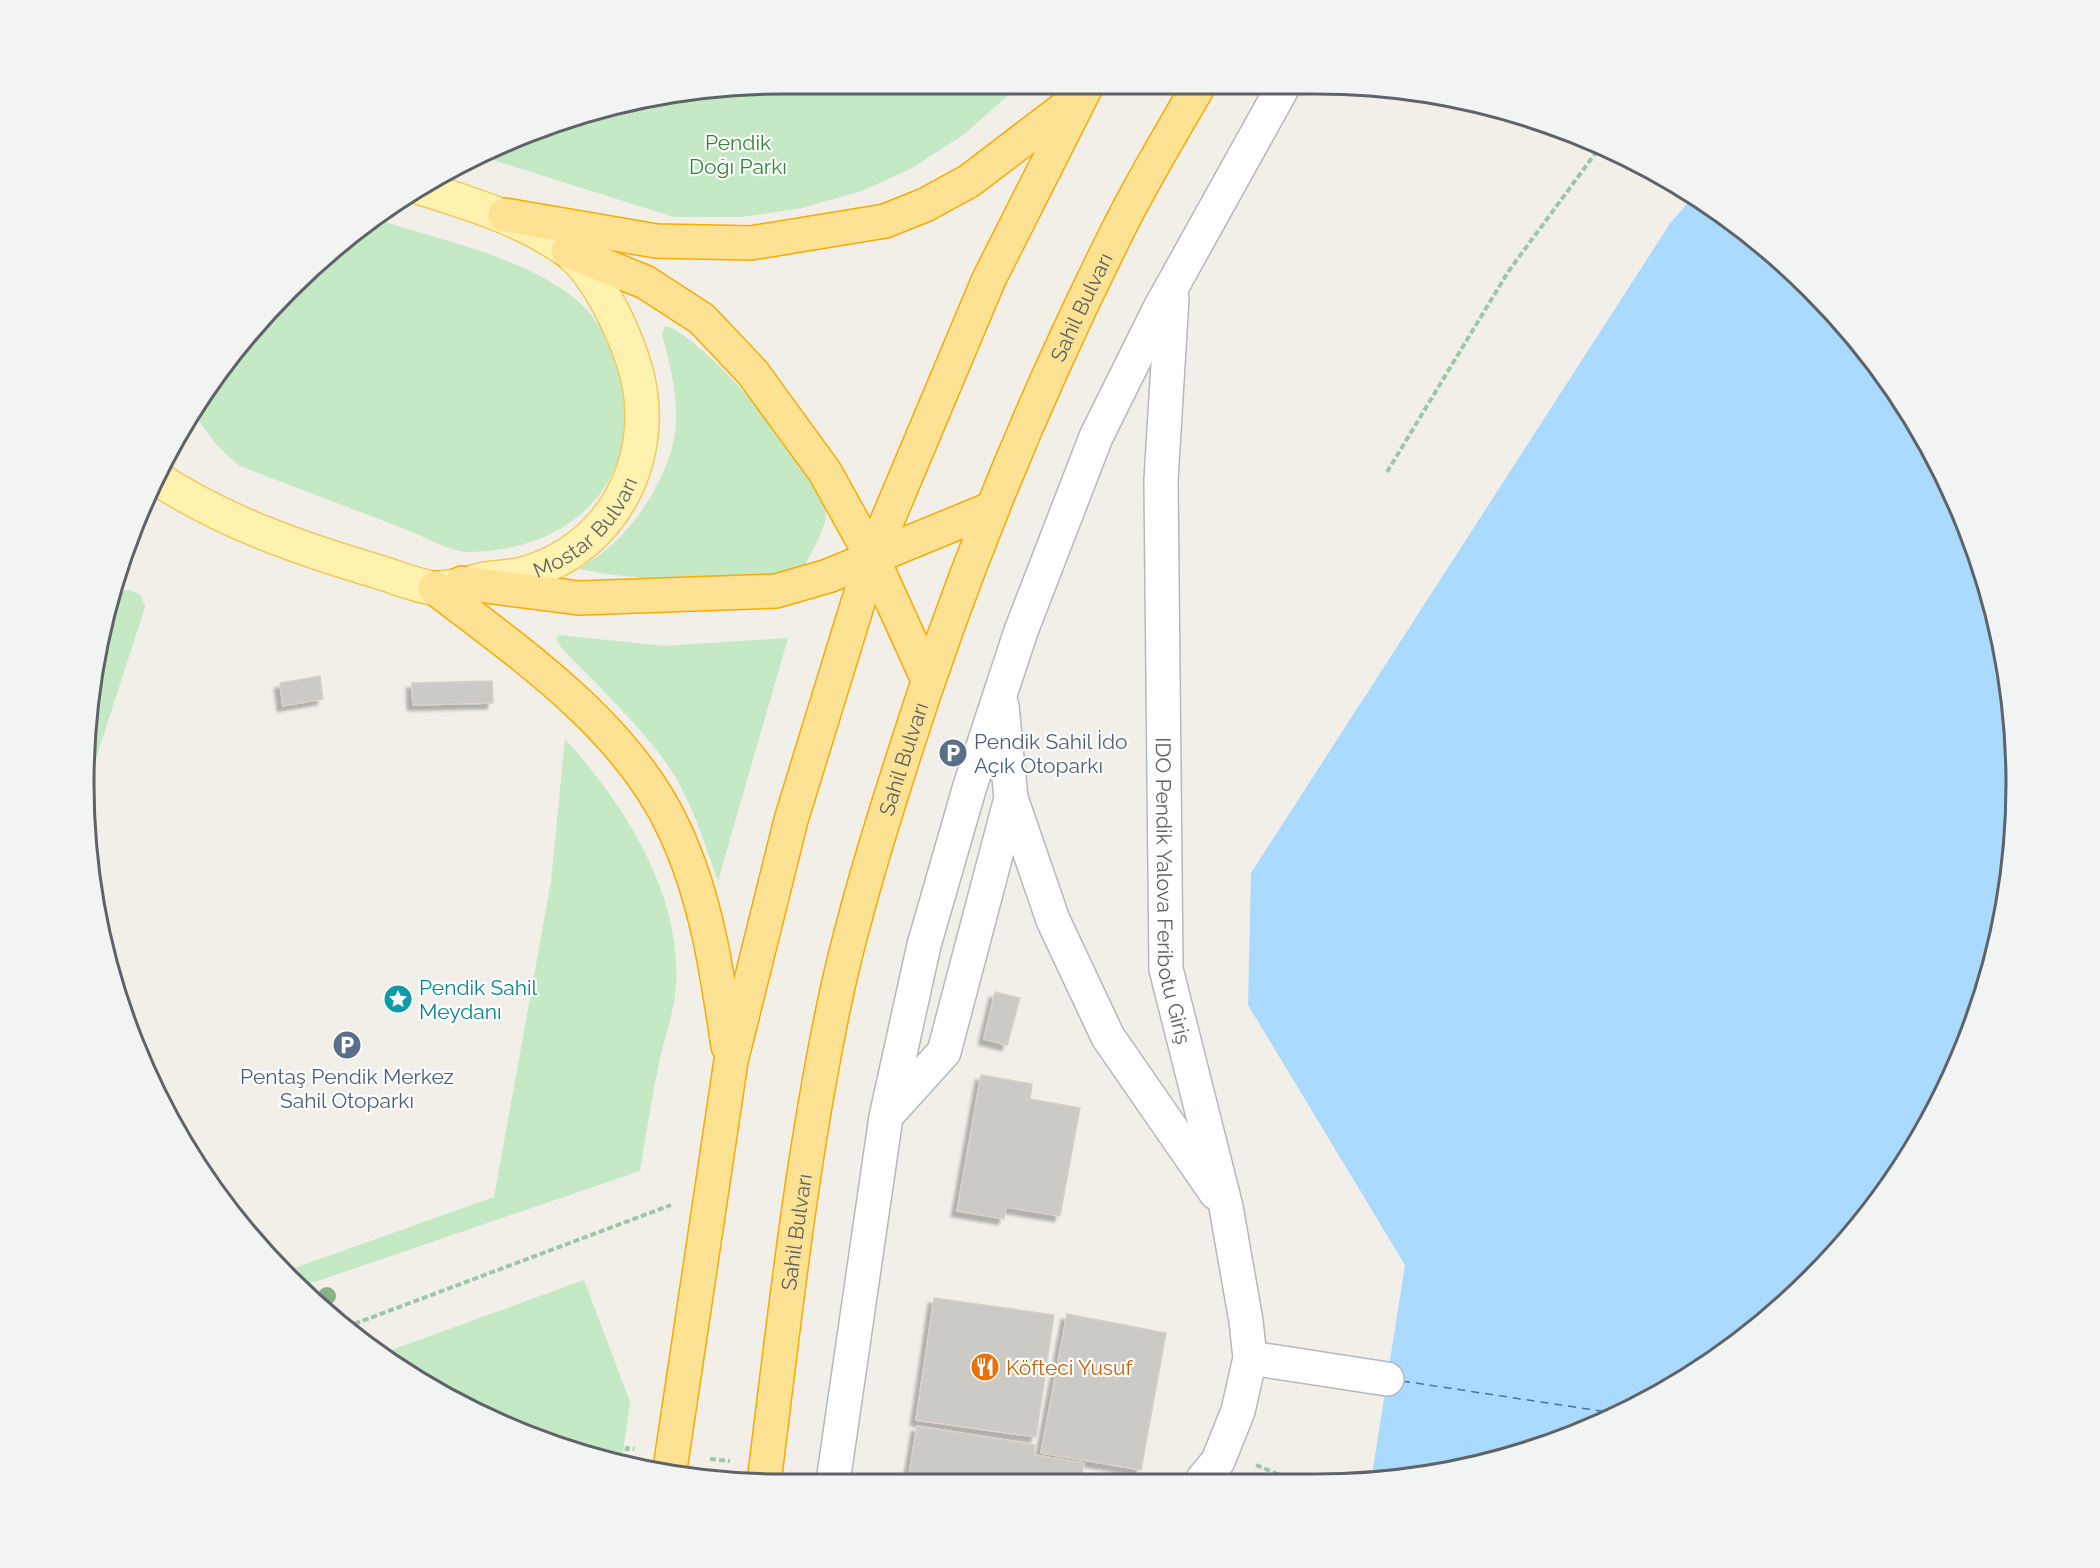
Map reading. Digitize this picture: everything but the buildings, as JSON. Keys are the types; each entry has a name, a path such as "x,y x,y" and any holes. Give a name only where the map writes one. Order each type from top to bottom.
{"highway":[{"path":"505,215 656,241 751,243 885,220 926,205 969,181 1080,94"},
{"path":"671,1464 731,1061 791,820 872,557 989,279 1082,94"},
{"name":"Sahil Bulvarı","path":"765,1473 800,1197 834,1004 860,896 928,680 993,508 1066,338 1117,230 1194,94"},
{"path":"568,251 645,282 702,319 753,372 825,472 872,557 928,680"},
{"path":"448,586 579,598 776,591 828,576 993,508"},
{"path":"448,586 552,678 601,728 645,778 675,829 700,896 713,945 731,1061"}],"main road":[{"name":"Mostar Bulvarı","path":"167,478 258,532 448,586 524,574 558,559 583,543 607,519 631,484 642,436 642,414 636,368 619,321 591,277 568,251 505,215 432,191"}],"lane":[{"path":"834,1474 886,1117 927,935 970,786 1062,518 1096,437 1173,285 1279,94"},
{"name":"IDO Pendik Yalova Feribotu Giriş","path":"1173,285 1161,480 1166,969 1226,1207 1246,1321 1250,1358 1238,1411 1218,1461 1207,1474"},
{"path":"1000,695 1011,798 1053,920 1108,1037 1226,1207"},
{"path":"886,1117 944,1052 1011,798"},
{"path":"1250,1358 1387,1379"}],"path":[{"path":"1387,472 1508,272 1595,154"},
{"path":"355,1324 711,1190"},
{"path":"626,1455 627,1448"}],"green space":[{"name":"Pendik Doğı Parkı","path":"784,94 1010,94 963,135 912,168 862,191 802,208 742,217 674,217 492,160 562,131 606,118 694,100"},
{"path":"385,222 510,262 558,287 579,302 601,329 615,359 627,415 623,446 605,486 592,504 575,519 537,540 493,550 470,552 447,547 240,466 226,454 199,420 211,401 266,329 296,296 329,266"},
{"path":"665,326 682,334 732,379 759,409 807,471 821,497 826,515 803,570 750,577 691,580 632,577 579,569 613,544 636,519 655,489 669,457 676,424 676,401 662,333"},
{"path":"129,590 141,595 145,607 95,761 100,694 123,591"},
{"path":"559,635 664,646 788,638 718,881 690,806 676,777 630,719 562,649 556,638"},
{"path":"565,739 608,791 644,851 669,915 675,949 674,1002 657,1072 640,1171 309,1284 293,1269 494,1197 551,882"},
{"path":"584,1280 630,1402 623,1454 562,1437 520,1421 439,1381 391,1350"}],"water":[{"path":"1687,204 1736,237 1804,296 1863,364 1889,401 1913,439 1953,520 1982,606 2000,694 2004,739 2006,784 2000,874 1982,962 1953,1048 1913,1129 1863,1204 1804,1272 1771,1302 1736,1331 1661,1381 1580,1421 1494,1450 1406,1468 1373,1471 1405,1265 1248,1005 1251,873 1671,222"}],"ferry route":[{"path":"1402,1381 1601,1411"}],"place":[{"name":"Pendik Sahil İdo Açık Otoparkı","path":"953,753"},
{"name":"Pendik Sahil Meydanı","path":"398,999"},
{"name":"Pentaş Pendik Merkez Sahil Otoparkı","path":"347,1045"},
{"name":"Köfteci Yusuf","path":"985,1367"}]}
